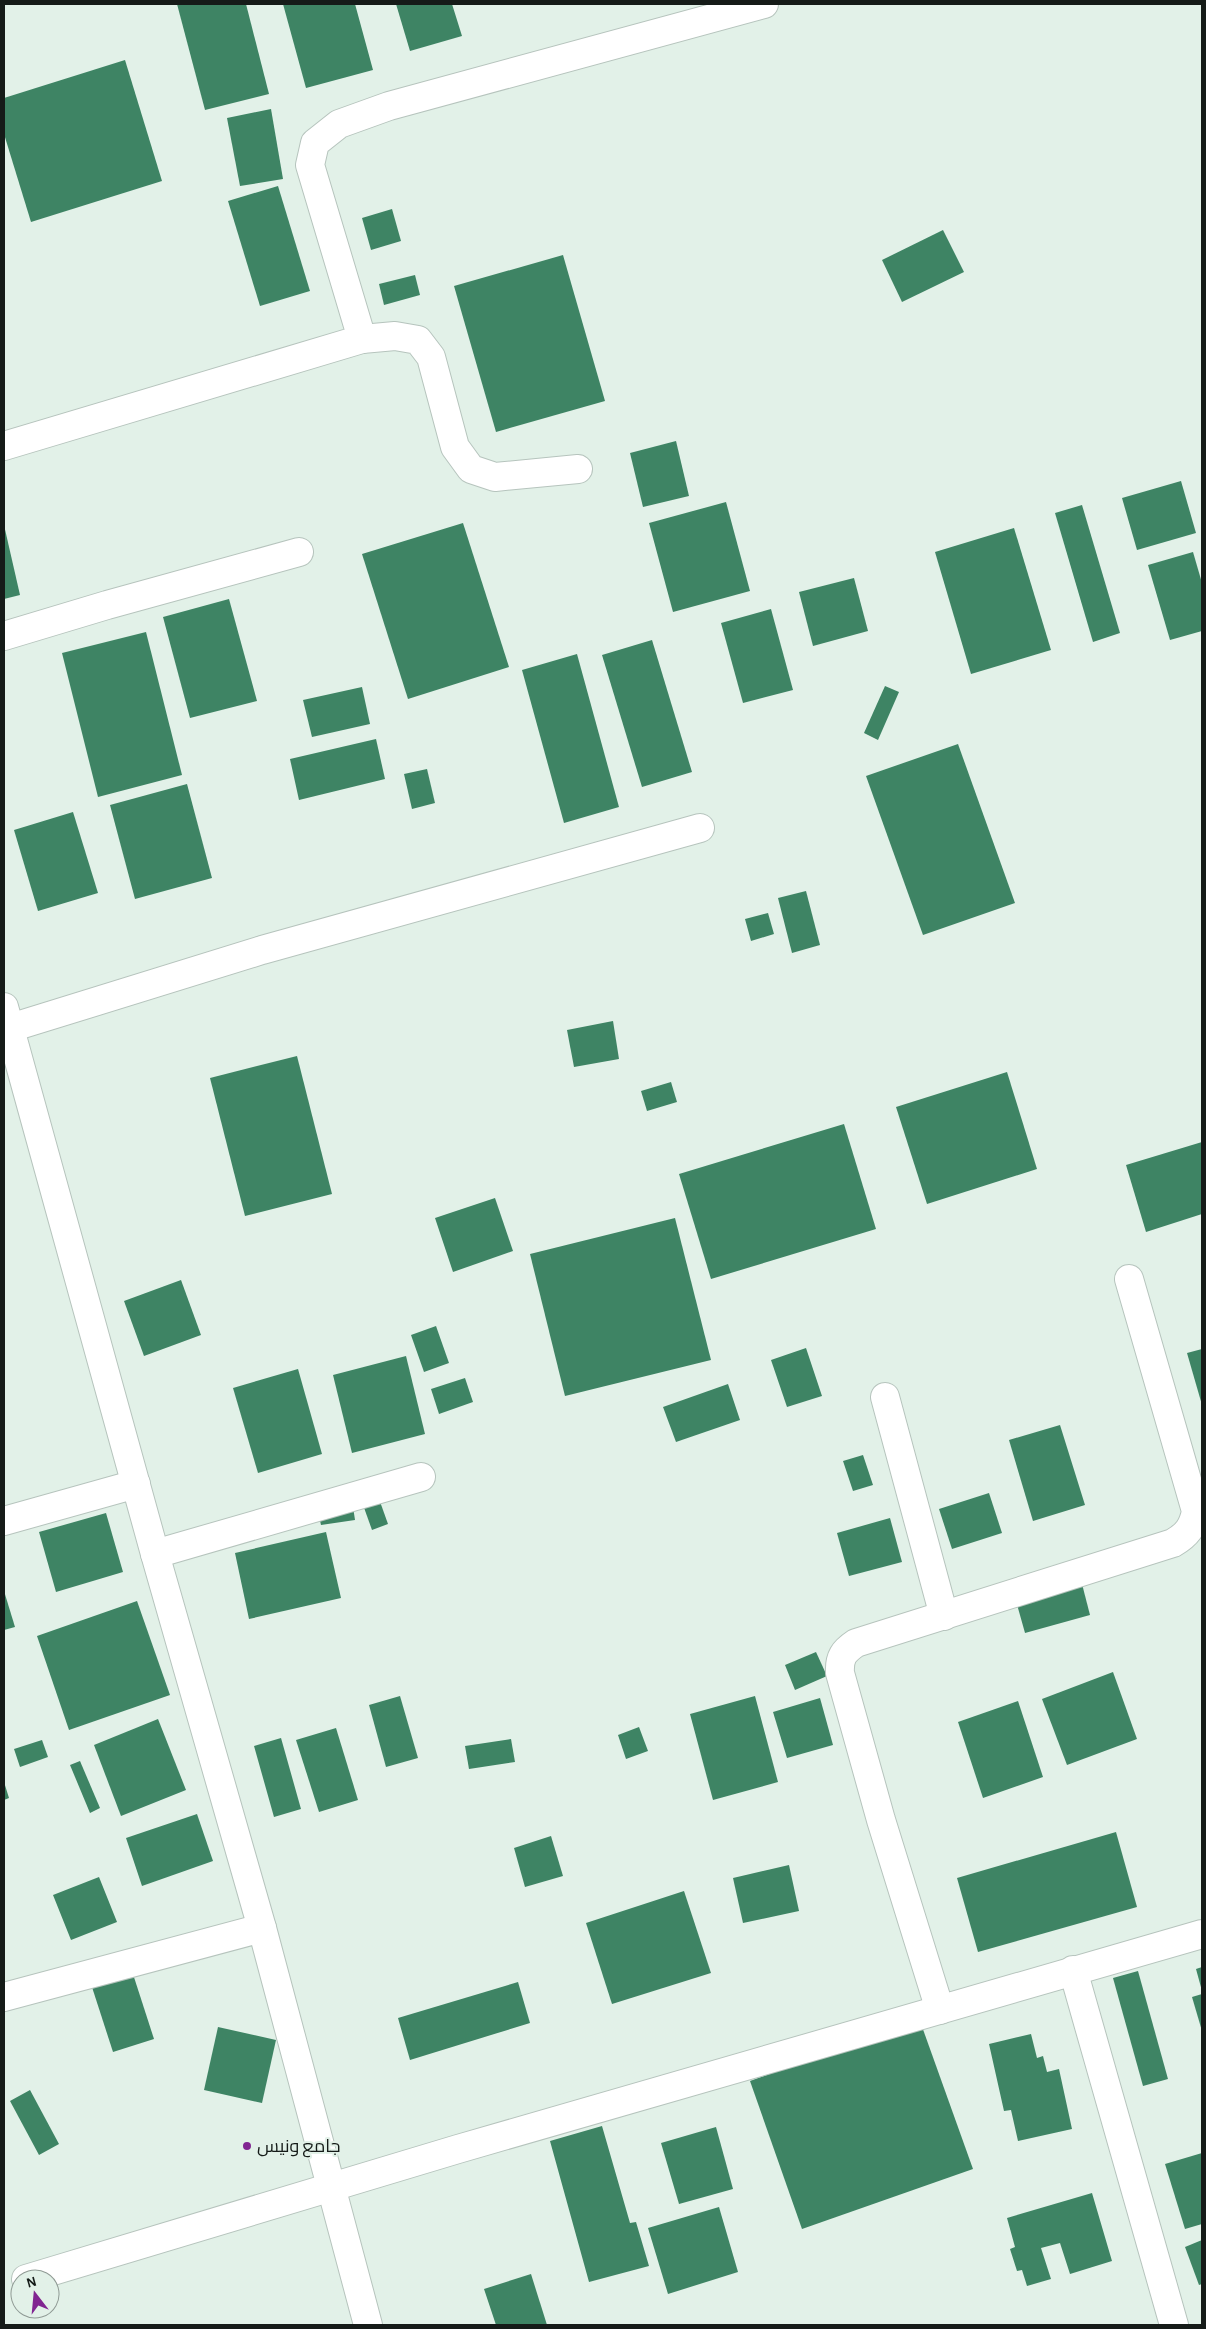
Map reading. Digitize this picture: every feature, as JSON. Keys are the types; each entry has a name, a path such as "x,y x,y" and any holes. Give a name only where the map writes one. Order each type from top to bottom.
{"street":[{"path":"362,339 310,165 315,144 339,124 389,106 764,4"},
{"path":"4,446 362,339 395,336 418,340 431,357 456,447 471,469 495,477 578,469"},
{"path":"4,636 107,605 299,552"},
{"path":"368,2325 262,1928 155,1554 7,1018 262,950 700,828"},
{"path":"940,2010 881,1820 840,1673 839,1663 844,1651 856,1643 1173,1543 1186,1535 1193,1524 1196,1511 1129,1279"},
{"path":"885,1397 944,1616"},
{"path":"155,1554 421,1477"},
{"path":"4,1521 136,1484"},
{"path":"4,1997 262,1928"},
{"path":"59,2269 458,2148 1202,1934"},
{"path":"1073,1970 1174,2325"}],"building":[{"path":"177,4 246,4 269,94 205,110"},
{"path":"283,4 355,4 373,70 306,88"},
{"path":"396,4 452,4 462,36 410,51"},
{"path":"125,60 162,181 31,222 4,134 4,98"},
{"path":"271,109 283,179 240,186 227,118"},
{"path":"278,186 310,291 260,306 228,201"},
{"path":"392,209 401,241 371,250 362,218"},
{"path":"943,230 964,272 902,302 882,260"},
{"path":"563,255 605,401 496,432 454,286"},
{"path":"415,275 420,295 384,305 379,284"},
{"path":"676,441 689,496 643,507 630,453"},
{"path":"1181,481 1196,533 1137,550 1122,498"},
{"path":"726,502 750,591 673,612 649,523"},
{"path":"1082,505 1120,633 1093,642 1055,513"},
{"path":"463,523 509,667 408,699 362,554"},
{"path":"4,525 20,595 4,599"},
{"path":"1014,528 1051,650 971,674 935,552"},
{"path":"1193,552 1202,583 1202,631 1170,640 1148,565"},
{"path":"854,578 868,631 813,646 799,592"},
{"path":"229,599 257,701 190,718 163,617"},
{"path":"771,609 793,690 743,703 721,623"},
{"path":"146,632 182,775 98,797 62,653"},
{"path":"652,640 692,772 642,787 602,655"},
{"path":"577,654 619,807 564,823 522,670"},
{"path":"885,686 899,692 878,740 864,733"},
{"path":"362,687 370,724 312,737 303,700"},
{"path":"376,739 385,779 299,800 290,759"},
{"path":"958,744 1015,903 923,935 866,776"},
{"path":"427,769 435,803 412,809 404,774"},
{"path":"187,784 212,878 135,899 110,805"},
{"path":"73,812 98,893 38,911 14,830"},
{"path":"806,891 820,945 792,953 778,898"},
{"path":"768,913 774,934 751,941 745,919"},
{"path":"613,1021 619,1059 574,1067 567,1030"},
{"path":"297,1056 332,1194 245,1216 210,1078"},
{"path":"1007,1072 1037,1169 927,1204 896,1107"},
{"path":"671,1082 677,1102 647,1111 641,1091"},
{"path":"844,1124 876,1229 711,1279 679,1174"},
{"path":"1202,1142 1202,1214 1146,1232 1126,1165"},
{"path":"495,1198 513,1251 453,1272 435,1218"},
{"path":"675,1218 711,1360 565,1396 530,1254"},
{"path":"181,1280 201,1335 144,1356 124,1301"},
{"path":"436,1326 449,1363 424,1372 411,1335"},
{"path":"806,1348 822,1396 787,1407 771,1360"},
{"path":"1202,1349 1202,1405 1187,1353"},
{"path":"406,1356 425,1434 352,1453 333,1375"},
{"path":"298,1369 322,1454 258,1473 233,1388"},
{"path":"465,1378 473,1402 439,1414 431,1389"},
{"path":"728,1384 740,1420 676,1442 663,1407"},
{"path":"1060,1425 1085,1505 1033,1521 1009,1440"},
{"path":"863,1455 873,1485 853,1491 843,1461"},
{"path":"989,1493 1002,1533 952,1549 939,1509"},
{"path":"378,1496 388,1524 372,1530 362,1502"},
{"path":"353,1507 355,1520 321,1525 318,1512"},
{"path":"106,1513 123,1572 56,1592 39,1532"},
{"path":"890,1518 902,1562 849,1576 837,1533"},
{"path":"326,1532 341,1598 249,1619 235,1553"},
{"path":"1082,1584 1090,1615 1025,1633 1016,1601"},
{"path":"4,1591 15,1627 4,1630"},
{"path":"137,1601 170,1695 69,1730 37,1636"},
{"path":"816,1652 827,1676 795,1690 785,1665"},
{"path":"1113,1672 1137,1739 1067,1765 1042,1699"},
{"path":"400,1696 418,1758 386,1767 369,1705"},
{"path":"755,1696 778,1782 713,1800 690,1714"},
{"path":"820,1698 833,1745 787,1758 773,1712"},
{"path":"1018,1701 1043,1777 983,1798 958,1722"},
{"path":"158,1719 186,1790 121,1816 94,1745"},
{"path":"639,1727 648,1751 626,1759 618,1735"},
{"path":"336,1728 358,1800 319,1812 296,1740"},
{"path":"281,1738 301,1809 274,1817 254,1746"},
{"path":"511,1739 515,1762 469,1769 465,1746"},
{"path":"42,1740 48,1757 20,1767 14,1749"},
{"path":"80,1761 100,1808 90,1813 70,1765"},
{"path":"4,1782 9,1798 4,1800"},
{"path":"197,1814 213,1861 142,1886 126,1838"},
{"path":"1116,1832 1137,1907 978,1952 957,1878"},
{"path":"551,1836 563,1876 525,1887 514,1848"},
{"path":"789,1865 799,1911 743,1923 733,1878"},
{"path":"99,1877 117,1922 71,1940 53,1895"},
{"path":"684,1891 711,1973 612,2004 586,1923"},
{"path":"1202,1967 1202,1991 1196,1969"},
{"path":"132,1971 154,2039 113,2052 91,1984"},
{"path":"1138,1971 1168,2079 1143,2086 1113,1978"},
{"path":"518,1982 530,2023 410,2060 398,2018"},
{"path":"1202,1994 1202,2031 1192,1997"},
{"path":"920,2021 973,2169 802,2229 750,2081"},
{"path":"218,2027 276,2040 262,2103 204,2090"},
{"path":"1031,2034 1037,2058 1043,2056 1047,2072 1059,2069 1072,2129 1018,2141 1011,2110 1004,2111 989,2044"},
{"path":"30,2090 59,2144 39,2155 10,2101"},
{"path":"602,2126 630,2223 636,2222 649,2266 589,2282 550,2141"},
{"path":"716,2127 733,2189 679,2204 661,2143"},
{"path":"1202,2153 1202,2224 1185,2229 1165,2164"},
{"path":"1092,2193 1112,2261 1070,2274 1060,2243 1041,2248 1051,2279 1027,2286 1022,2270 1017,2271 1010,2249 1015,2247 1007,2218"},
{"path":"719,2207 738,2272 668,2294 648,2228"},
{"path":"1202,2240 1202,2284 1199,2285 1185,2247"},
{"path":"531,2274 547,2325 496,2325 484,2289"}],"place":[{"name":"جامع ونيس","path":"247,2146"}]}
